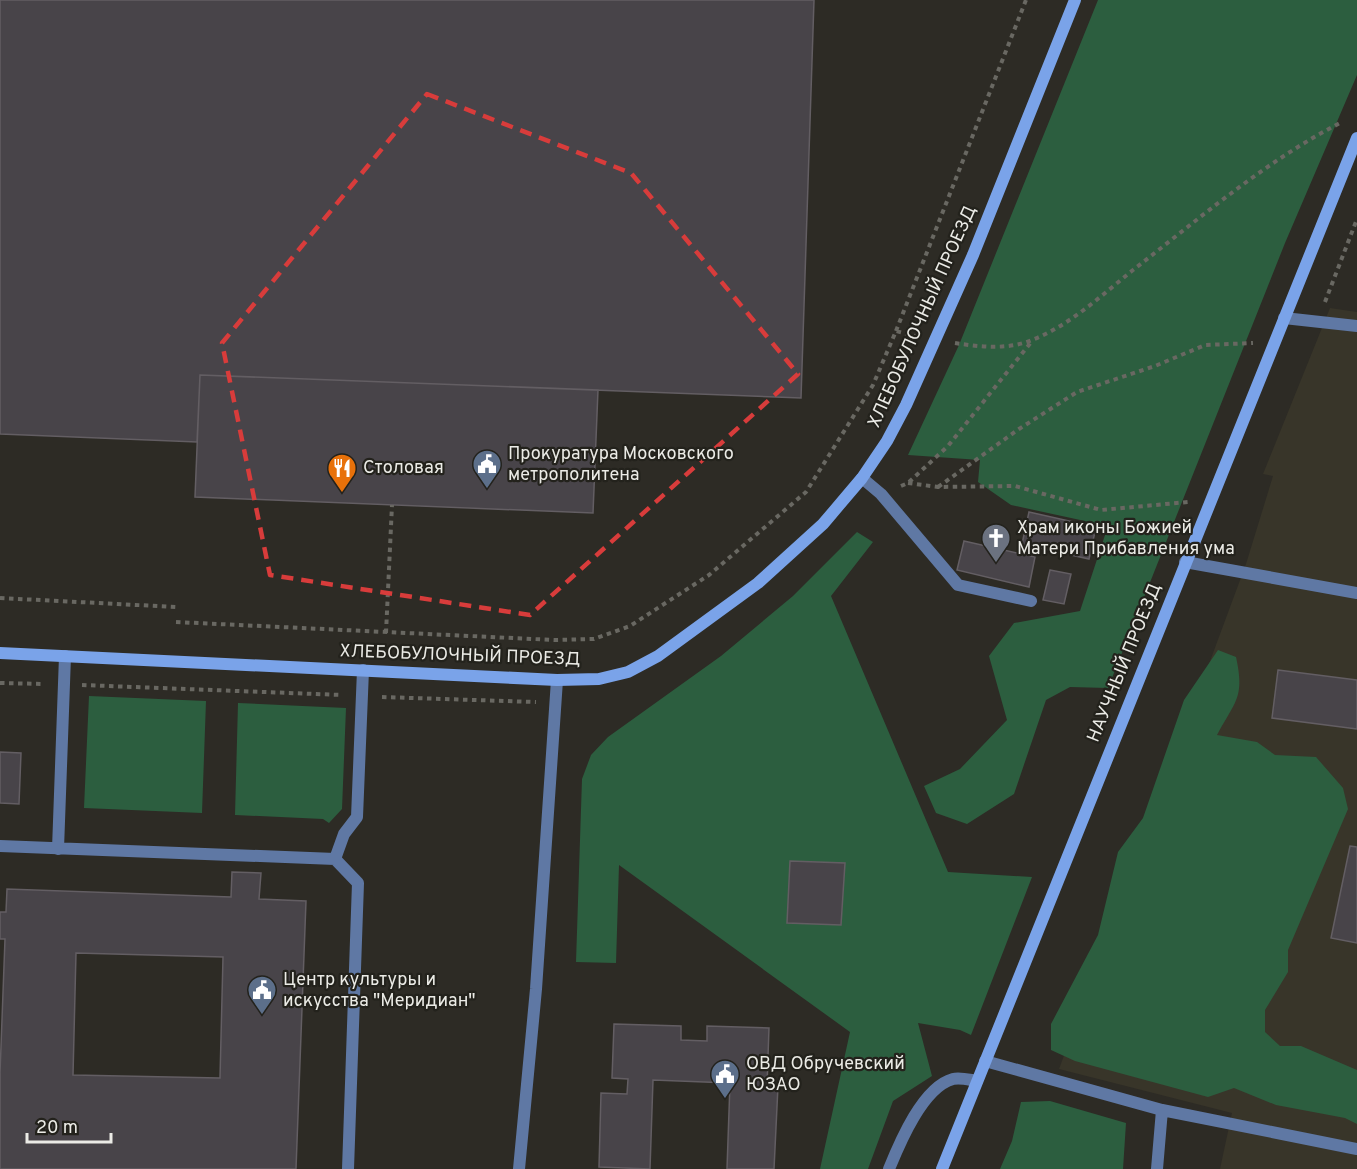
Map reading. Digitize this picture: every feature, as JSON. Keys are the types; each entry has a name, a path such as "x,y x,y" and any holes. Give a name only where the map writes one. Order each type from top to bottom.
{"street":[{"name":"ХЛЕБОБУЛОЧНЫЙ ПРОЕЗД","path":"0,653 557,680 599,679 628,672 658,656 758,583 824,524 862,478 887,441 973,255 1074,0"},
{"name":"НАУЧНЫЙ ПРОЕЗД","path":"942,1169 1357,138"}],"lane":[{"path":"1284,318 1357,326"},
{"path":"862,478 881,494 958,585 1031,602"},
{"path":"1185,562 1357,593"},
{"path":"58,849 65,656"},
{"path":"335,859 344,834 357,817 363,670"},
{"path":"519,1169 536,988 557,680"},
{"path":"0,846 335,859 358,883 348,1169"},
{"path":"985,1061 1162,1110 1357,1149"},
{"path":"889,1169 900,1142 936,1088 954,1078 977,1081"},
{"path":"1156,1169 1162,1110"}],"path":[{"path":"176,622 572,640 609,636 630,626 709,575 806,492 873,385 1026,0"},
{"path":"896,331 974,346 1004,347 1032,340 1077,314 1192,224 1307,140 1342,122"},
{"path":"1318,320 1357,219"},
{"path":"881,494 908,483 948,446 1032,340"},
{"path":"938,487 1019,429 1077,392 1155,366 1205,345 1275,342"},
{"path":"908,483 938,487 1016,486 1101,510 1182,504"},
{"path":"386,633 392,505"},
{"path":"0,598 176,607"},
{"path":"0,683 555,703"}],"highlighted area":[{"path":"427,94 631,173 798,374 530,615 270,575 222,343"}],"shaded area":[{"path":"1330,308 1357,312 1357,1169 1220,1169 1232,1113 1059,1069 1246,564 1273,476 1263,474"}],"green space":[{"path":"1098,0 1357,0 1357,75 1285,243 1108,688 1070,687 1046,700 1014,794 967,824 936,813 924,786 960,769 1007,720 989,656 1014,623 1080,611 1108,526 1011,505 978,482 980,460 908,455 959,345"},
{"path":"857,532 873,542 831,596 948,872 1032,877 971,1035 960,1030 918,1023 932,1076 893,1101 868,1169 820,1169 850,1032 619,865 616,963 576,962 582,779 591,755 608,737 721,656 793,596"},
{"path":"1218,650 1236,657 1239,691 1217,735 1257,742 1275,755 1316,757 1343,788 1348,809 1288,950 1288,972 1265,1010 1265,1032 1280,1046 1301,1046 1357,1070 1357,1124 1345,1118 1276,1105 1234,1088 1208,1097 1075,1061 1051,1050 1051,1024 1098,935 1118,852 1143,818 1184,700"},
{"path":"89,696 206,701 202,813 84,808"},
{"path":"238,703 346,708 342,809 329,823 323,819 235,815"},
{"path":"1050,1101 1126,1123 1123,1169 1000,1169 1012,1141 1021,1102"}],"building":[{"path":"0,0 814,0 801,398 200,375 197,442 0,434"},
{"path":"200,375 598,390 593,513 195,497"},
{"path":"1029,512 1096,527 1089,559 1022,544"},
{"name":"Храм иконы Божией Матери Прибавления ума","path":"964,541 1035,557 1029,587 957,570"},
{"path":"1050,570 1071,574 1064,604 1043,600"},
{"path":"1278,670 1357,680 1357,729 1272,718"},
{"path":"0,752 21,753 19,804 0,803"},
{"path":"1350,846 1357,847 1357,943 1331,938"},
{"path":"790,861 845,863 841,925 787,923"},
{"name":"Центр культуры и искусства \"Меридиан\"","path":"232,872 261,873 259,899 306,901 296,1169 0,1169 0,1073 5,939 0,939 0,912 6,912 7,889 231,897","holes":["76,953 223,957 220,1078 73,1075"]},
{"path":"614,1024 681,1026 681,1040 707,1041 707,1026 769,1028 767,1085 778,1086 774,1169 727,1169 730,1083 653,1080 650,1169 599,1167 601,1093 627,1094 628,1079 612,1078"}],"place":[{"name":"Прокуратура Московского метрополитена","path":"487,490"},
{"name":"Столовая","path":"342,494"},
{"name":"Храм иконы Божией Матери Прибавления ума","path":"996,564"},
{"name":"Центр культуры и искусства \"Меридиан\"","path":"262,1016"},
{"name":"ОВД Обручевский ЮЗАО","path":"725,1100"}]}
